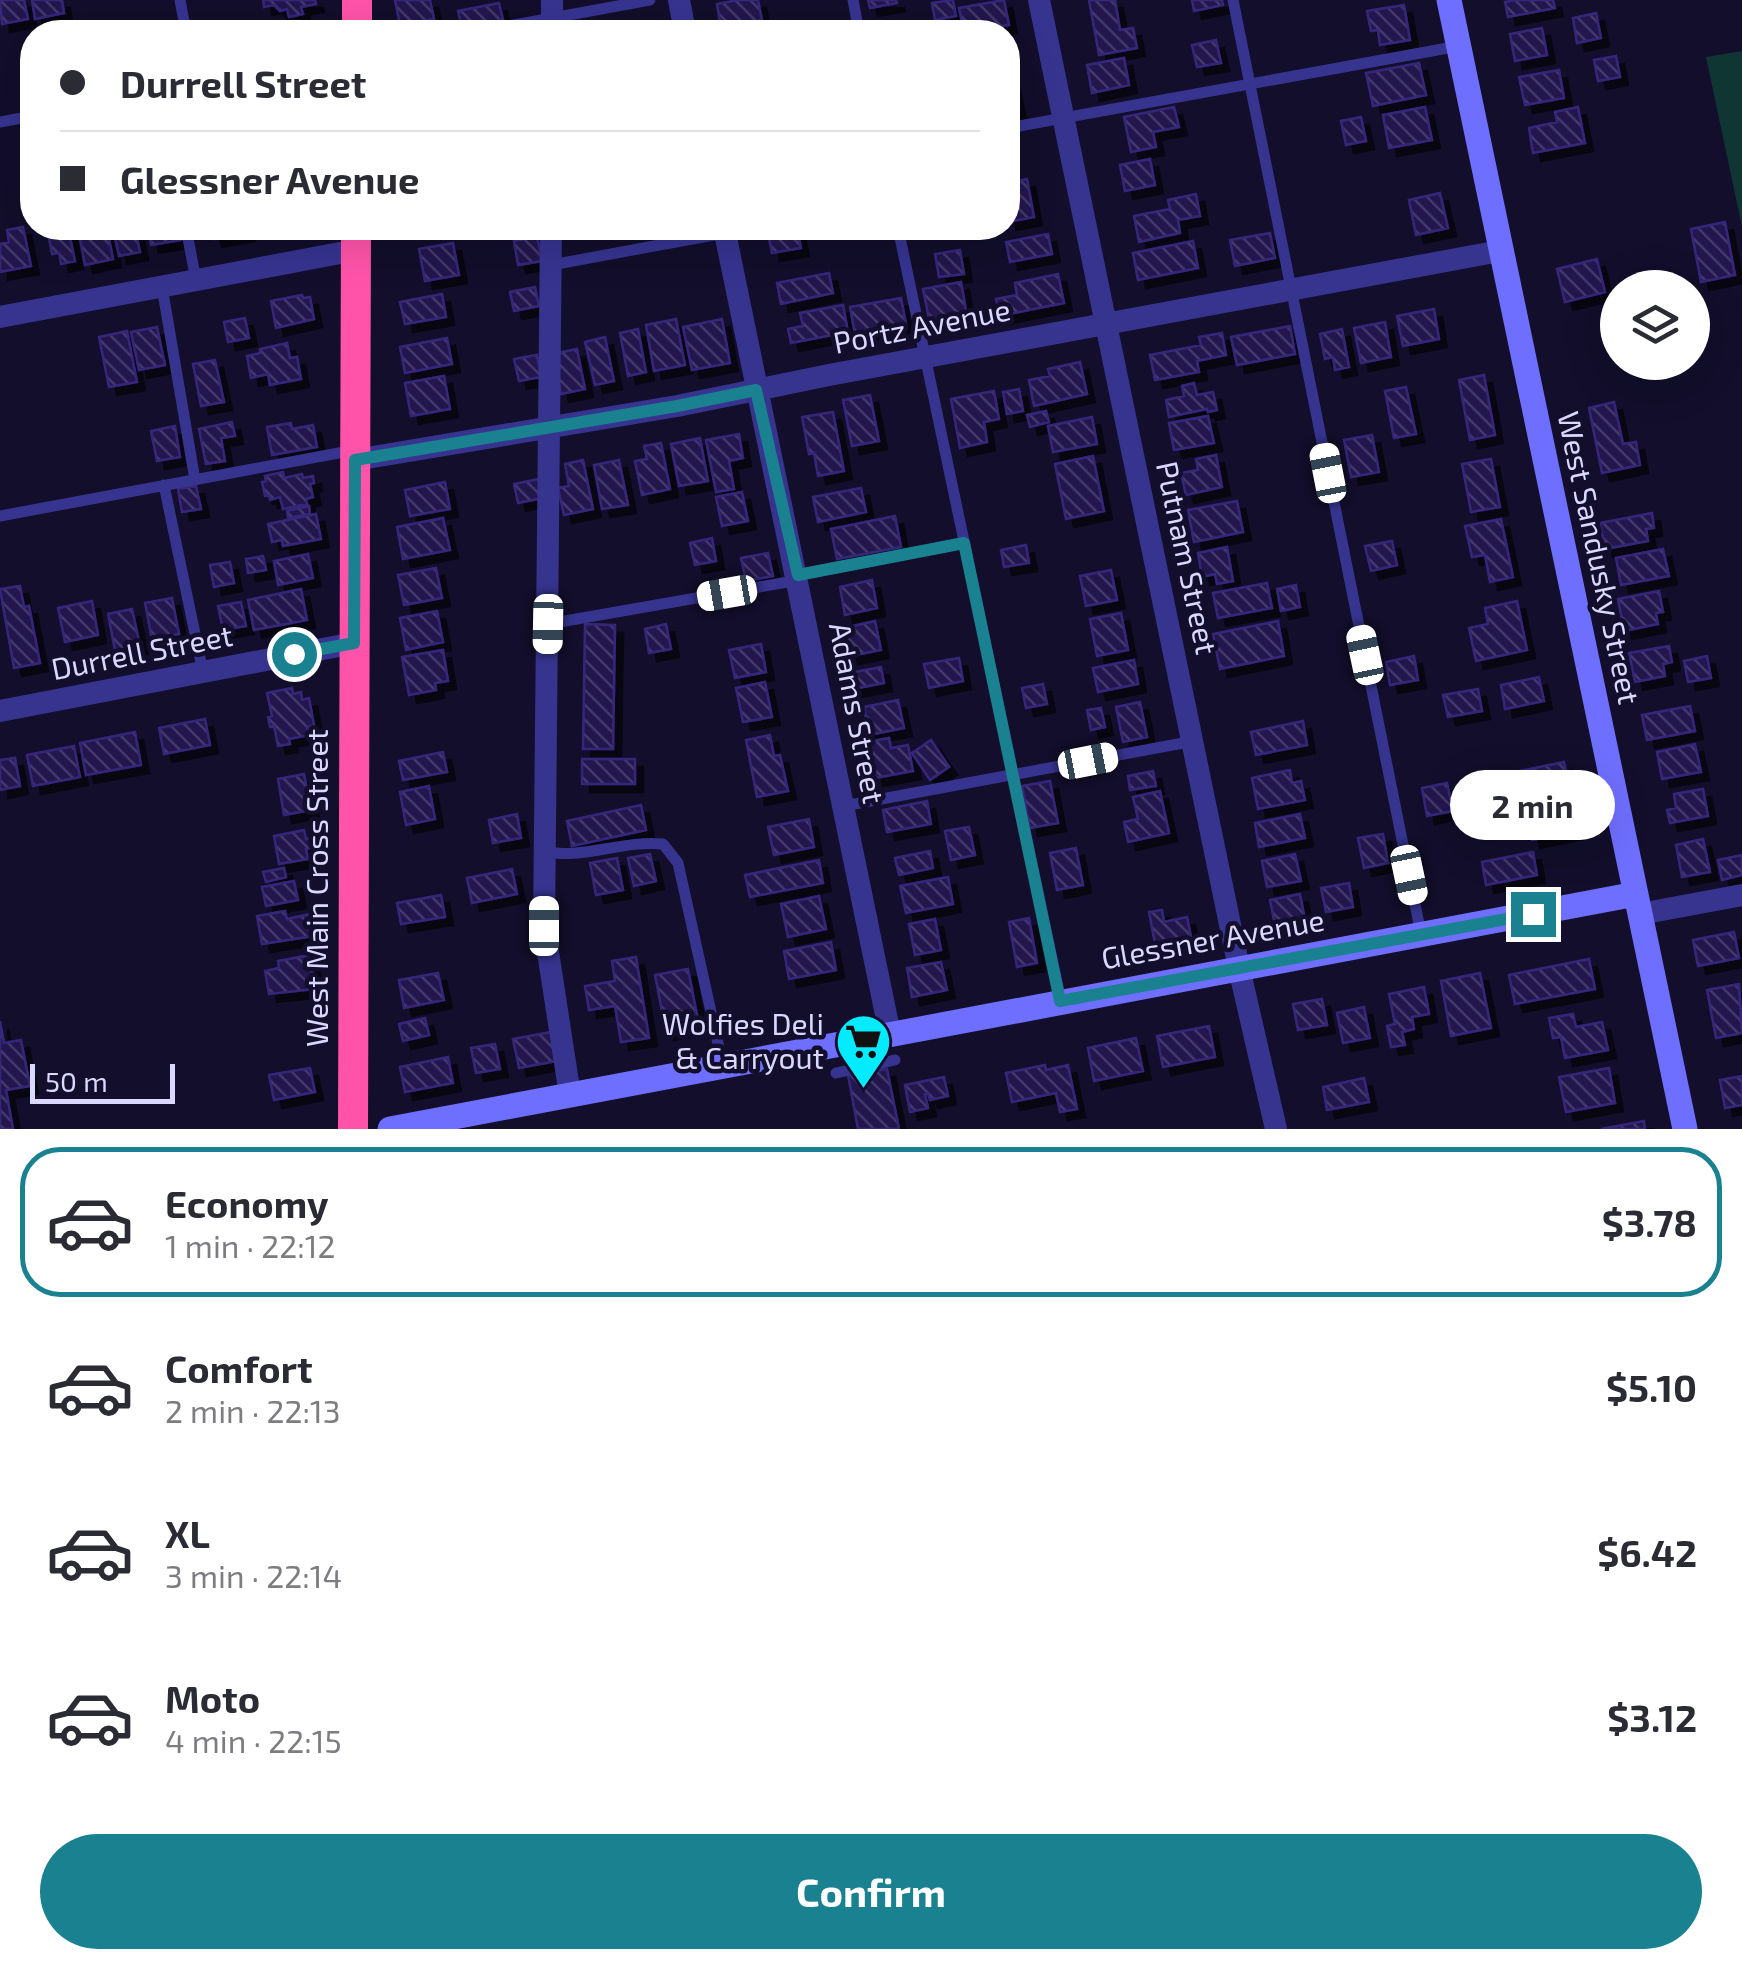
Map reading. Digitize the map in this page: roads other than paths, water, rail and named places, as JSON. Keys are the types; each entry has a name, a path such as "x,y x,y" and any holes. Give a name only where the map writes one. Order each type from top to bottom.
{"highway":[{"name":"West Main Cross Street","path":"354,1129 356,240"}],"street":[{"name":"Putnam Street","path":"1039,0 1239,968 1276,1129"},
{"name":"West Sandusky Street","path":"1449,0 1685,1129"},
{"path":"0,317 196,280 352,240"},
{"path":"551,240 544,926 570,1096"},
{"name":"Adams Street","path":"727,240 890,1034"},
{"name":"Portz Avenue","path":"355,455 550,428 1500,252"},
{"name":"Durrell Street","path":"0,711 354,643"},
{"name":"Glessner Avenue","path":"390,1129 1421,934 1638,904 1742,895"}],"lane":[{"path":"552,17 650,0"},
{"path":"1233,0 1421,934"},
{"path":"1020,126 1459,46"},
{"path":"188,240 196,280"},
{"path":"551,265 675,240"},
{"path":"900,240 1060,1001"},
{"path":"162,286 196,480"},
{"path":"0,516 355,455"},
{"path":"164,486 202,672"},
{"path":"548,624 964,543"},
{"path":"844,806 1194,741"},
{"path":"545,852 566,856 646,842 663,844 678,864 723,1066"},
{"path":"836,1072 895,1060"}],"place":[{"name":"Wolfies Deli & Carryout","path":"863,1091"}]}
